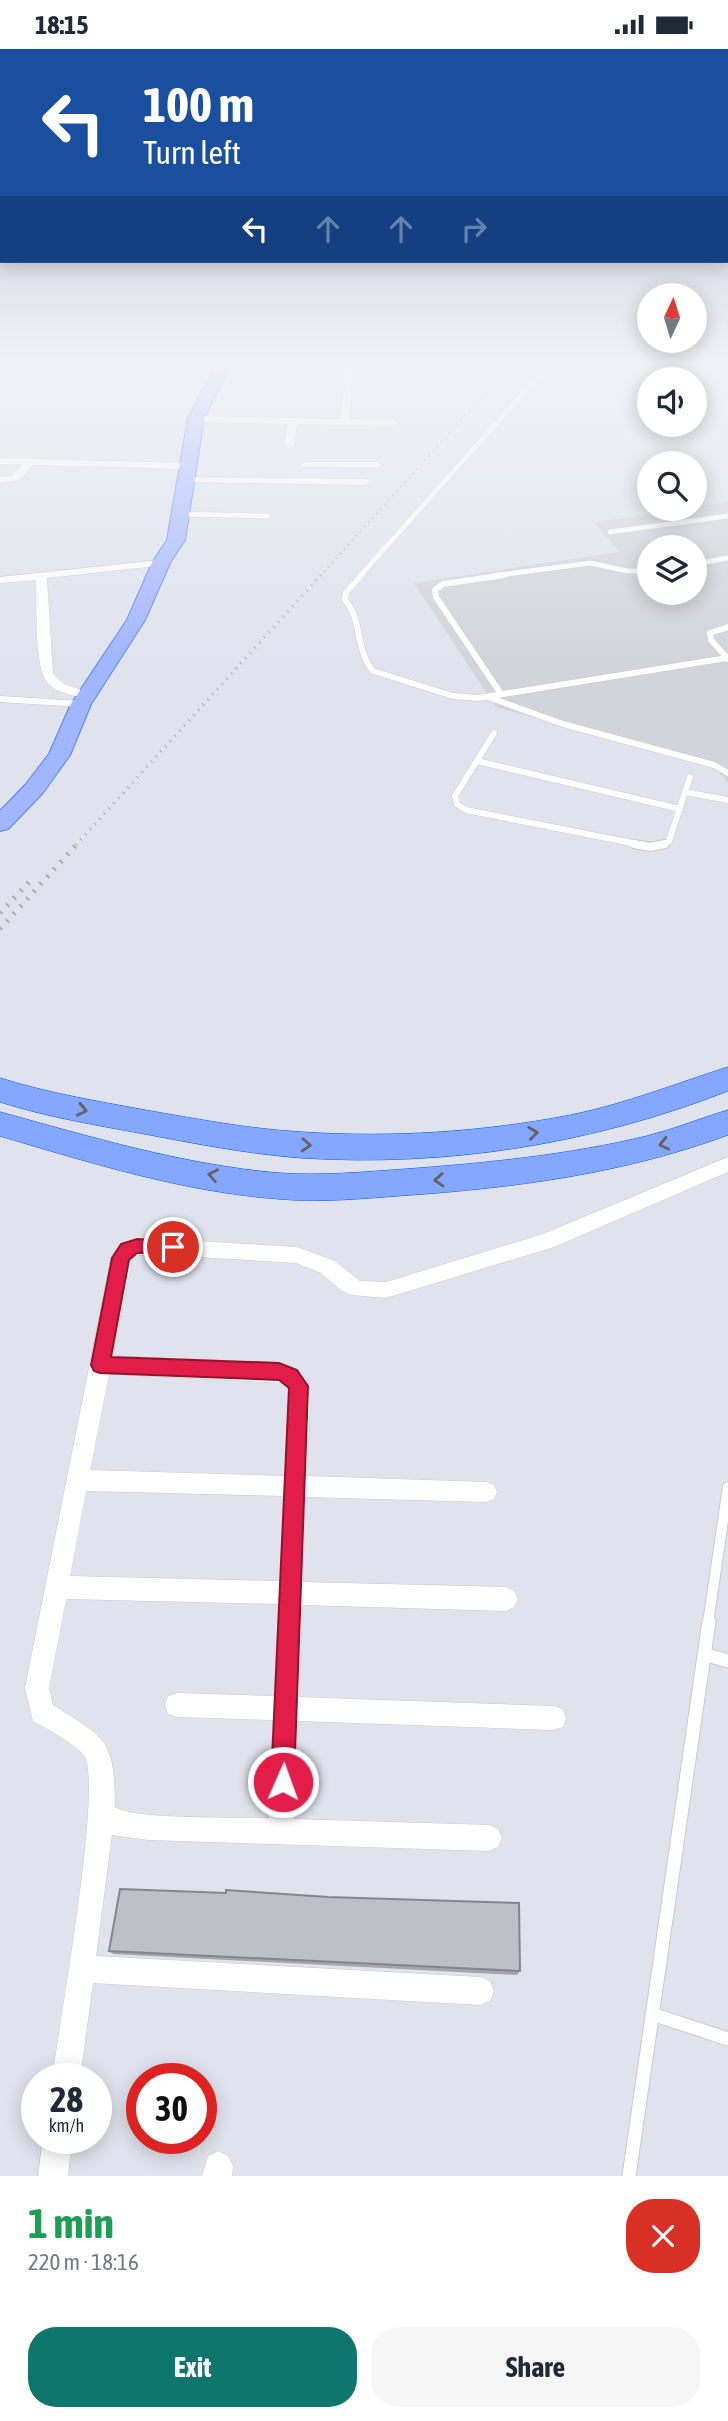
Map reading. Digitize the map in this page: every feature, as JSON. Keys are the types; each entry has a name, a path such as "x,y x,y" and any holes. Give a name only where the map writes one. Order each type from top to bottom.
{"highway":[{"path":"8,1092 210,1134 302,1145 401,1147 517,1135 604,1120 697,1092 728,1079"},
{"path":"0,1124 109,1155 233,1179 317,1188 453,1179 572,1165 686,1139 728,1122"}],"main road":[{"path":"0,824 34,789 59,755 84,699 136,621 161,563 176,540 182,514 187,463"}],"street":[{"path":"0,480 15,478 29,463"},
{"path":"48,463 302,481 366,482"},
{"path":"302,481 305,465 377,465"},
{"path":"0,580 161,563"},
{"path":"41,575 47,674 55,685 84,699"},
{"path":"68,2063 102,1814 102,1767 93,1745 42,1712 37,1688 121,1258 127,1249 137,1246 297,1255 328,1267 349,1285 359,1289 386,1290 547,1241 728,1164"},
{"path":"100,1365 279,1372 291,1376 299,1386 281,1831"},
{"path":"78,1480 486,1492"},
{"path":"57,1587 506,1599"},
{"path":"177,1705 554,1718"},
{"path":"102,1814 120,1825 489,1838"},
{"path":"81,1969 480,1991"},
{"path":"53,2176 56,2154"}],"lane":[{"path":"461,463 346,592 345,600 356,621 362,656 373,671 465,698 486,697 727,658"},
{"path":"182,514 268,516"},
{"path":"610,532 725,517 728,523"},
{"path":"707,562 728,558"},
{"path":"501,694 436,597 435,590 457,581 590,563 637,571"},
{"path":"727,658 711,640 710,633 728,627"},
{"path":"486,697 563,724 713,765 728,773"},
{"path":"0,699 84,699"},
{"path":"494,733 455,796 457,804 466,810 650,847 662,846 669,841 690,777"},
{"path":"477,761 680,809"},
{"path":"685,792 728,800"},
{"path":"629,2176 728,1487"},
{"path":"704,1654 728,1661"},
{"path":"652,2014 728,2039"}],"shaded area":[{"path":"728,502 728,783 716,768 496,707 414,583 619,552 594,522 637,516 637,521 707,521 707,505"}],"building":[{"path":"120,1889 226,1893 226,1890 328,1897 519,1903 520,1971 109,1951"}],"railway":[{"path":"320,576 422,463"},
{"path":"76,845 321,575"},
{"path":"0,929 77,844"},
{"path":"0,913 31,880"}],"route":[{"path":"173,1247 137,1246 127,1249 121,1258 100,1365 279,1372 291,1376 299,1386 283,1782"}]}
